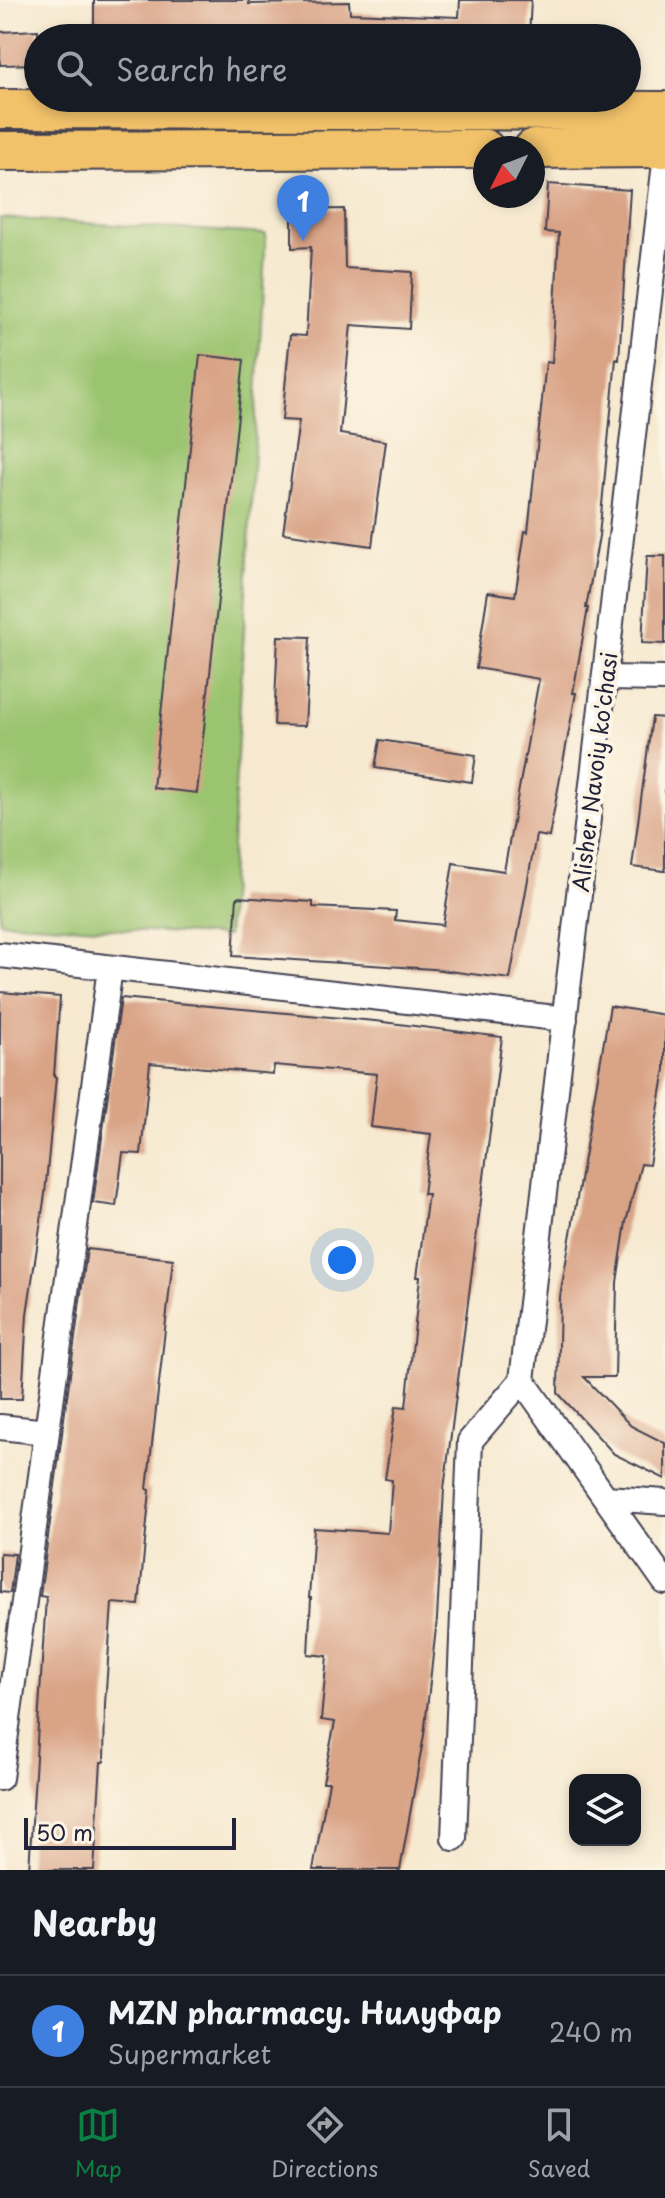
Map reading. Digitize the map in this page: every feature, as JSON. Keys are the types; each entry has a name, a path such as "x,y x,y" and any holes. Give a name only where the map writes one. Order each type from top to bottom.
{"main road":[{"path":"0,109 24,109"},
{"path":"641,111 665,111"},
{"path":"545,149 665,148"},
{"path":"0,151 473,149"}],"street":[{"name":"Alisher Navoiy ko'chasi","path":"522,1380 665,163"},
{"path":"606,678 665,679"},
{"path":"0,955 565,1019"},
{"path":"0,1778 110,968"},
{"path":"454,1838 470,1441 522,1380 665,1582"},
{"path":"0,1427 47,1432"},
{"path":"606,1498 665,1502"}],"green space":[{"path":"0,218 266,234 227,936 0,922"}],"building":[{"path":"94,0 249,0 249,4 349,2 350,13 459,17 460,0 531,0 530,24 94,24"},
{"path":"24,31 24,64 0,65 0,32"},
{"path":"548,184 630,190 619,360 616,359 599,536 573,693 576,693 549,837 536,835 510,979 433,969 233,956 237,897 313,902 313,907 396,911 395,920 443,925 453,863 504,871 539,679 476,668 488,592 515,596 525,531 528,532 546,362 552,363 559,233 545,232"},
{"path":"344,209 345,268 412,272 409,329 351,325 340,434 386,441 372,546 283,533 299,421 282,420 290,335 306,336 311,247 292,248 292,210"},
{"path":"200,355 244,360 197,793 153,788"},
{"path":"647,556 665,556 665,644 642,643"},
{"path":"278,636 310,637 305,726 274,725"},
{"path":"652,717 665,718 665,871 632,867"},
{"path":"380,740 476,755 472,782 375,768"},
{"path":"0,992 60,997 45,1194 27,1314 22,1399 0,1399"},
{"path":"121,998 375,1021 502,1037 444,1489 437,1619 424,1735 400,1870 313,1870 329,1782 323,1782 335,1722 321,1720 327,1656 308,1654 309,1598 314,1528 388,1533 392,1480 385,1479 396,1406 406,1407 420,1277 417,1277 428,1194 423,1194 431,1134 371,1127 377,1074 274,1065 273,1074 150,1063 141,1154 123,1153 116,1206 93,1203"},
{"path":"610,1006 665,1015 665,1069 649,1165 641,1164 626,1222 617,1282 615,1377 584,1377 631,1426 665,1443 665,1479 614,1454 558,1393 560,1297"},
{"path":"87,1249 173,1259 147,1489 150,1490 139,1605 112,1603 104,1762 101,1762 94,1870 29,1870 46,1597 40,1596"},
{"path":"0,1553 15,1554 10,1593 0,1592"}],"place":[{"name":"MZN pharmacy. Нилуфар","path":"303,241"}]}
